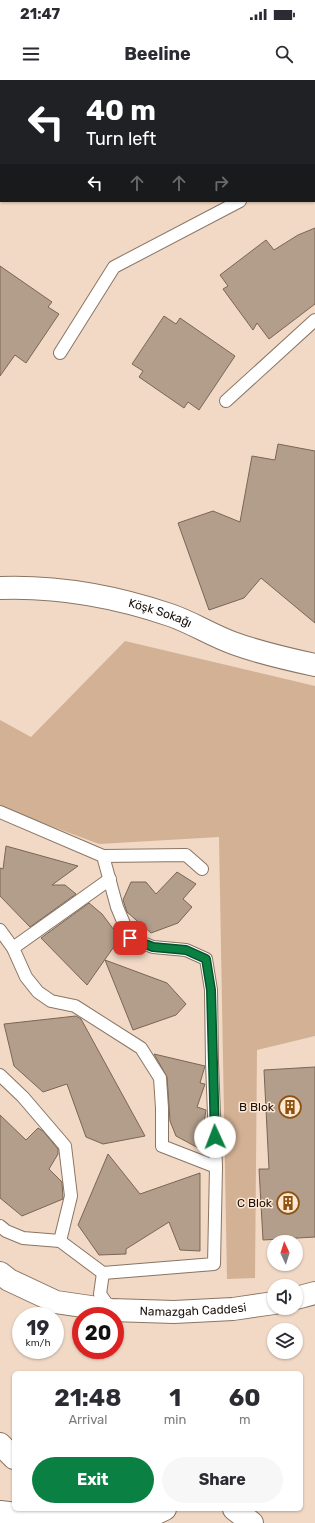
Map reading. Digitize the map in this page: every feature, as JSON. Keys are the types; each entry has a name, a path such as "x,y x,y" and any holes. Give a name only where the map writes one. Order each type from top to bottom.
{"street":[{"name":"Köşk Sokağı","path":"0,588 29,587 82,592 130,602 172,615 232,643 315,665"},
{"name":"Namazgah Caddesi","path":"0,1273 9,1280 56,1302 90,1307"},
{"path":"303,1296 315,1293"},
{"name":"Namazgah Caddesi","path":"124,1310 174,1312 234,1309 267,1303"},
{"path":"0,1444 12,1456"},
{"path":"0,1512 73,1519 144,1519 161,1511"},
{"path":"237,1511 252,1523"}],"lane":[{"path":"60,353 114,267 238,202"},
{"path":"226,401 315,320"},
{"path":"0,812 103,856 186,855 202,869"},
{"path":"0,1226 6,1231 22,1238 60,1242 103,1273 214,1264 216,1167 211,990 206,959 186,950 153,947 130,938 117,907 103,856"},
{"path":"12,948 110,879"},
{"path":"0,930 12,948 26,977 38,992 51,1001 75,1006 141,1048 160,1078 162,1146 216,1167"},
{"path":"0,1075 23,1097 66,1146 71,1196 60,1242"},
{"path":"103,1273 100,1294 109,1307"}],"shaded area":[{"path":"125,641 315,686 315,1036 257,1050 255,1278 227,1279 219,837 99,844 0,807 0,720 31,737"}],"building":[{"path":"315,228 315,304 269,339 257,323 253,330 223,289 228,286 220,275 266,240 274,250 298,235"},
{"path":"0,266 52,302 48,307 59,314 26,363 15,355 0,376"},
{"path":"164,316 176,324 180,318 235,356 199,410 188,402 184,408 139,377 143,371 132,364"},
{"path":"278,444 315,451 315,623 261,578 244,598 209,610 178,523 213,511 240,522 252,456 275,460"},
{"path":"6,846 78,866 52,885 65,885 76,894 30,927 0,896 0,868 3,869"},
{"path":"177,872 196,884 183,899 192,907 178,923 151,933 127,912 123,900 131,882 146,882 156,894"},
{"path":"89,903 102,914 120,938 87,985 41,938"},
{"path":"105,960 167,983 186,1004 176,1015 133,1030"},
{"path":"76,1016 81,1019 145,1136 103,1144 86,1137 67,1084 43,1092 14,1066 4,1024"},
{"path":"154,1054 205,1066 200,1083 205,1084 197,1107 206,1110 204,1122 207,1125 208,1144 204,1151 176,1136 170,1121 167,1077"},
{"path":"315,1067 315,1237 303,1238 303,1235 267,1235 267,1240 263,1240 259,1169 269,1169 264,1070"},
{"path":"0,1115 26,1140 38,1128 43,1131 58,1149 58,1154 49,1169 62,1182 63,1199 22,1216 0,1198"},
{"path":"108,1154 140,1194 200,1173 200,1251 180,1250 169,1222 126,1249 126,1254 99,1255 78,1225"}],"place":[{"name":"B Blok","path":"290,1107"},
{"name":"C Blok","path":"288,1203"}],"route":[{"path":"130,938 153,947 186,950 206,959 211,990 215,1137"}]}
